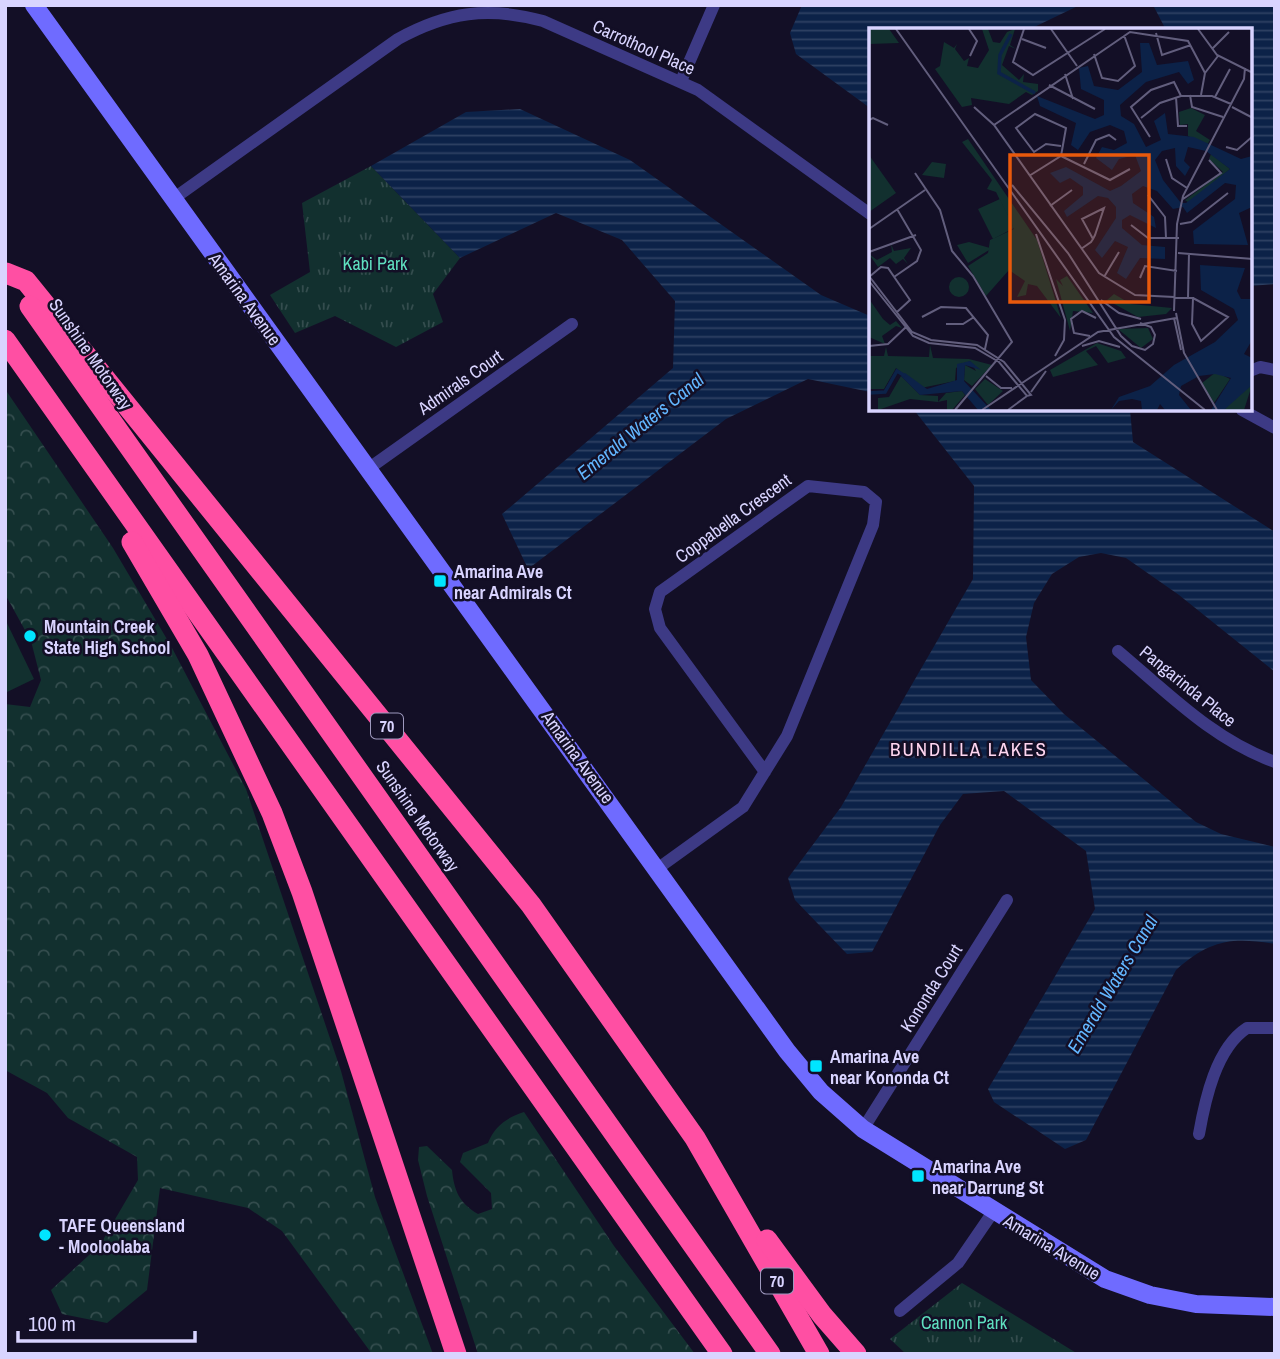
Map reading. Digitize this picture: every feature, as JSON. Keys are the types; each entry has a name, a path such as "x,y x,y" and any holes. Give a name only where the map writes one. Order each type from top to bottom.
{"highway":[{"name":"70","path":"6,272 26,281 531,905 664,1092 736,1208 819,1354"},
{"name":"Sunshine Motorway","path":"6,272 770,1354"},
{"path":"5,340 722,1354"},
{"path":"110,489 114,513 198,655 272,813 302,892 456,1354"},
{"path":"736,1208 755,1223 822,1315 856,1354"}],"street":[{"name":"Amarina Avenue","path":"34,5 795,1060 839,1111 993,1212 1084,1267 1123,1287 1196,1304 1275,1307"},
{"path":"681,81 715,5"},
{"name":"Carrothool Place","path":"173,199 398,39 420,27 468,9 520,15 543,21 681,81 698,90 869,213"},
{"name":"Admirals Court","path":"368,469 572,324"},
{"path":"1252,370 1260,368 1275,370"},
{"path":"1244,411 1275,428"},
{"name":"Coppabella Crescent","path":"657,869 743,807 765,772 787,736 873,525 876,502 864,492 808,486 660,592 655,609 660,628 765,772"},
{"name":"Pangarinda Place","path":"1118,651 1210,729 1240,749 1275,762"},
{"name":"Kononda Court","path":"863,1129 1007,900"},
{"path":"1199,1134 1210,1088 1235,1038 1247,1028 1275,1028"},
{"path":"900,1311 947,1274 993,1212"}],"green space":[{"name":"Kabi Park","path":"371,166 460,258 433,294 443,322 396,347 335,316 295,333 270,295 310,272 302,203"},
{"path":"5,389 113,548 171,646 246,789 341,1071 375,1197 433,1354 372,1354 282,1231 248,1208 160,1188 147,1290 107,1323 62,1314 51,1290 100,1245 138,1180 137,1157 68,1118 47,1093 5,1070 5,704 30,707 41,680 31,641 5,594"},
{"path":"5,619 34,679 5,693"},
{"path":"524,1112 614,1246 695,1354 478,1354 427,1196 418,1160 419,1147 427,1146 452,1170 459,1195 466,1205 478,1214 492,1209 491,1193 460,1162 463,1153 488,1143 502,1123"},
{"name":"Cannon Park","path":"962,1283 1078,1354 906,1354 890,1339"}],"water":[{"path":"802,5 1080,5 1032,28 869,28 869,107 796,54 790,33"},
{"path":"1153,5 1275,5 1275,284 1252,286 1252,28 1165,28"},
{"name":"Emerald Waters Canal","path":"520,109 630,160 821,295 869,316 869,392 808,379 726,419 528,569 502,514 673,368 675,301 622,240 556,213 460,258 371,166 466,112"},
{"name":"Emerald Waters Canal","path":"915,411 1130,411 1133,442 1275,532 1275,672 1179,595 1126,558 1101,553 1079,557 1052,574 1034,603 1026,637 1031,680 1064,714 1196,822 1221,834 1275,847 1275,944 1246,941 1222,943 1200,952 1176,970 1086,1140 1065,1149 994,1102 988,1089 1095,909 1086,851 1004,791 963,794 940,825 872,952 847,954 795,900 788,878 841,807 973,579 974,486"}],"place":[{"name":"Amarina Ave near Admirals Ct","path":"440,581"},
{"name":"Mountain Creek State High School","path":"30,636"},
{"name":"Amarina Ave near Kononda Ct","path":"816,1066"},
{"name":"Amarina Ave near Darrung St","path":"918,1176"},
{"name":"TAFE Queensland - Mooloolaba","path":"45,1235"}],"district":[{"name":"BUNDILLA LAKES","path":"969,749"}]}
